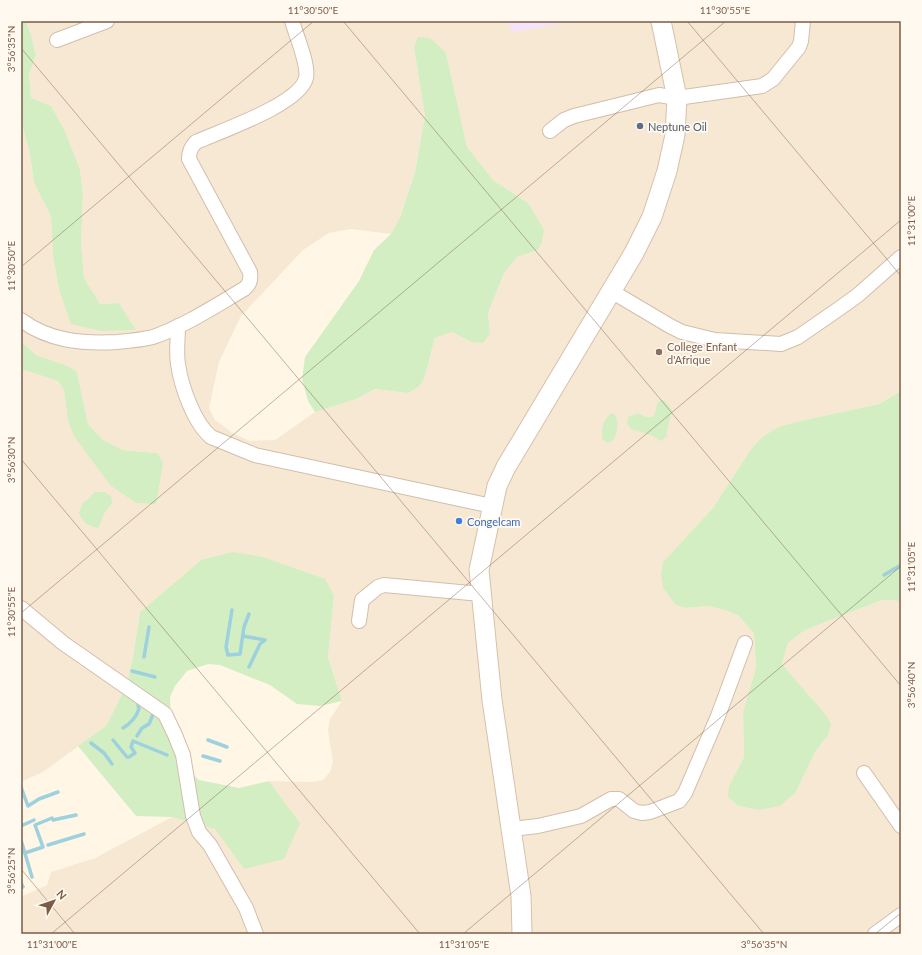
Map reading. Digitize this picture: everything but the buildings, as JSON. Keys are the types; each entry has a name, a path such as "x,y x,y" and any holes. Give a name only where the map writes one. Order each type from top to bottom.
{"main road":[{"path":"522,934 521,896 492,700 479,570 492,506 506,467 634,253 652,217 667,171 675,136 677,98 661,21"}],"street":[{"path":"57,40 106,21"},
{"path":"21,320 55,338 95,343 136,340 152,337 178,326 249,285 251,279 250,272 189,159 189,152 196,142 267,112 292,96 304,84 306,68 292,21"},
{"path":"550,131 564,120 584,112 659,95 677,98 756,88 766,84 773,79 799,47 803,21"},
{"path":"611,291 682,332 715,340 781,344 798,337 858,295 901,257"},
{"path":"178,326 178,363 182,382 196,419 205,432 211,437 255,456 492,506"},
{"path":"359,621 362,600 378,587 384,585 481,594"},
{"path":"21,608 63,643 165,714 183,755 193,816 199,832 210,845 246,908 256,934"},
{"path":"512,829 538,826 581,816 611,799 619,799 634,811 642,813 650,812 679,801 685,793 718,716 744,643"},
{"path":"864,773 901,826"},
{"path":"875,934 901,915"}],"shaded area":[{"path":"26,21 901,21 901,391 879,404 814,418 773,430 764,436 749,452 713,508 663,562 686,608 708,606 728,611 739,616 754,634 756,668 743,712 744,757 729,786 796,792 815,752 828,735 826,715 782,664 788,643 805,630 882,600 901,601 901,934 21,934 21,897 47,885 51,872 95,858 172,817 216,829 244,869 300,823 269,781 313,782 323,780 330,772 333,762 328,730 330,719 342,701 328,656 334,596 201,560 140,612 127,685 106,726 43,772 21,782 21,369 58,381 64,390 68,421 110,485 157,453 123,450 103,440 88,424 77,372 68,366 36,355 21,341 21,120 30,154 34,183 51,216 53,256 59,289 136,330 119,303 100,304 84,278 81,243 83,196 80,169 65,131 51,106 31,98 29,74 36,55","holes":["414,48 446,53 467,147 494,181 528,203 538,250 517,257 504,273 488,313 490,334 471,342 452,332 435,338 424,379 408,393 375,389 356,399 315,412 275,440 250,441 234,434 215,420 209,408 219,362 241,316 303,250 329,233 351,229 391,234 401,215 415,172 425,116"]},
{"path":"508,21 577,21 512,32"}],"green space":[{"path":"21,21 26,21 36,55 29,74 31,98 51,106 65,131 80,169 83,196 81,243 84,278 100,304 119,303 136,330 101,331 71,324 59,289 53,256 51,216 34,183 30,154 21,120"},
{"path":"418,37 430,38 446,53 467,147 494,181 528,203 544,230 542,241 538,250 517,257 504,273 488,313 490,334 483,343 471,342 452,332 435,338 424,379 418,387 408,393 375,389 356,399 315,412 308,401 302,379 305,357 359,281 374,250 391,234 401,215 415,172 425,116 414,48"},
{"path":"21,341 36,355 68,366 77,372 88,424 103,440 123,450 157,453 163,463 156,504 136,503 110,485 74,436 68,421 64,390 58,381 21,369"},
{"path":"901,391 901,601 882,600 805,630 788,643 782,664 826,715 831,724 828,735 815,752 796,792 780,806 758,810 737,805 728,797 729,786 744,757 743,712 756,668 754,634 739,616 728,611 708,606 686,608 676,605 663,588 661,575 663,562 713,508 749,452 764,436 782,426 879,404"},
{"path":"661,400 664,400 672,410 667,436 661,441 651,435 631,429 627,423 628,417 638,413 646,417 653,417"},
{"path":"613,413 616,417 617,423 616,435 610,442 606,442 602,438 603,425 607,417"},
{"path":"95,492 104,492 111,496 112,503 103,515 98,528 86,523 79,513 82,504"},
{"path":"233,552 263,557 325,579 334,596 328,657 342,701 320,706 297,704 270,685 220,665 208,664 187,671 175,686 170,697 171,738 184,766 199,780 239,788 269,781 300,823 284,859 244,869 215,829 172,817 136,816 78,746 106,726 127,685 140,612 201,560"}],"waterway":[{"path":"884,575 901,565"},
{"path":"232,610 226,647 228,655 240,654 244,627 249,614"},
{"path":"144,657 149,627"},
{"path":"243,636 265,640 260,644 249,667"},
{"path":"132,671 155,677"},
{"path":"123,728 136,715 139,709 138,705 140,701"},
{"path":"137,736 142,728 149,724 154,712"},
{"path":"113,740 127,757"},
{"path":"208,740 227,747"},
{"path":"129,757 135,753 131,747 133,741 167,755"},
{"path":"91,743 104,753 112,764"},
{"path":"203,756 220,761"},
{"path":"21,787 28,806 39,799 58,792"},
{"path":"53,820 76,815"},
{"path":"25,853 43,847 35,825 52,818"},
{"path":"21,826 34,820"},
{"path":"48,845 84,834"},
{"path":"21,840 32,877"},
{"path":"21,883 23,887"}],"place":[{"name":"Neptune Oil","path":"640,126"},
{"name":"College Enfant d'Afrique","path":"659,352"},
{"name":"Congelcam","path":"459,521"}]}
